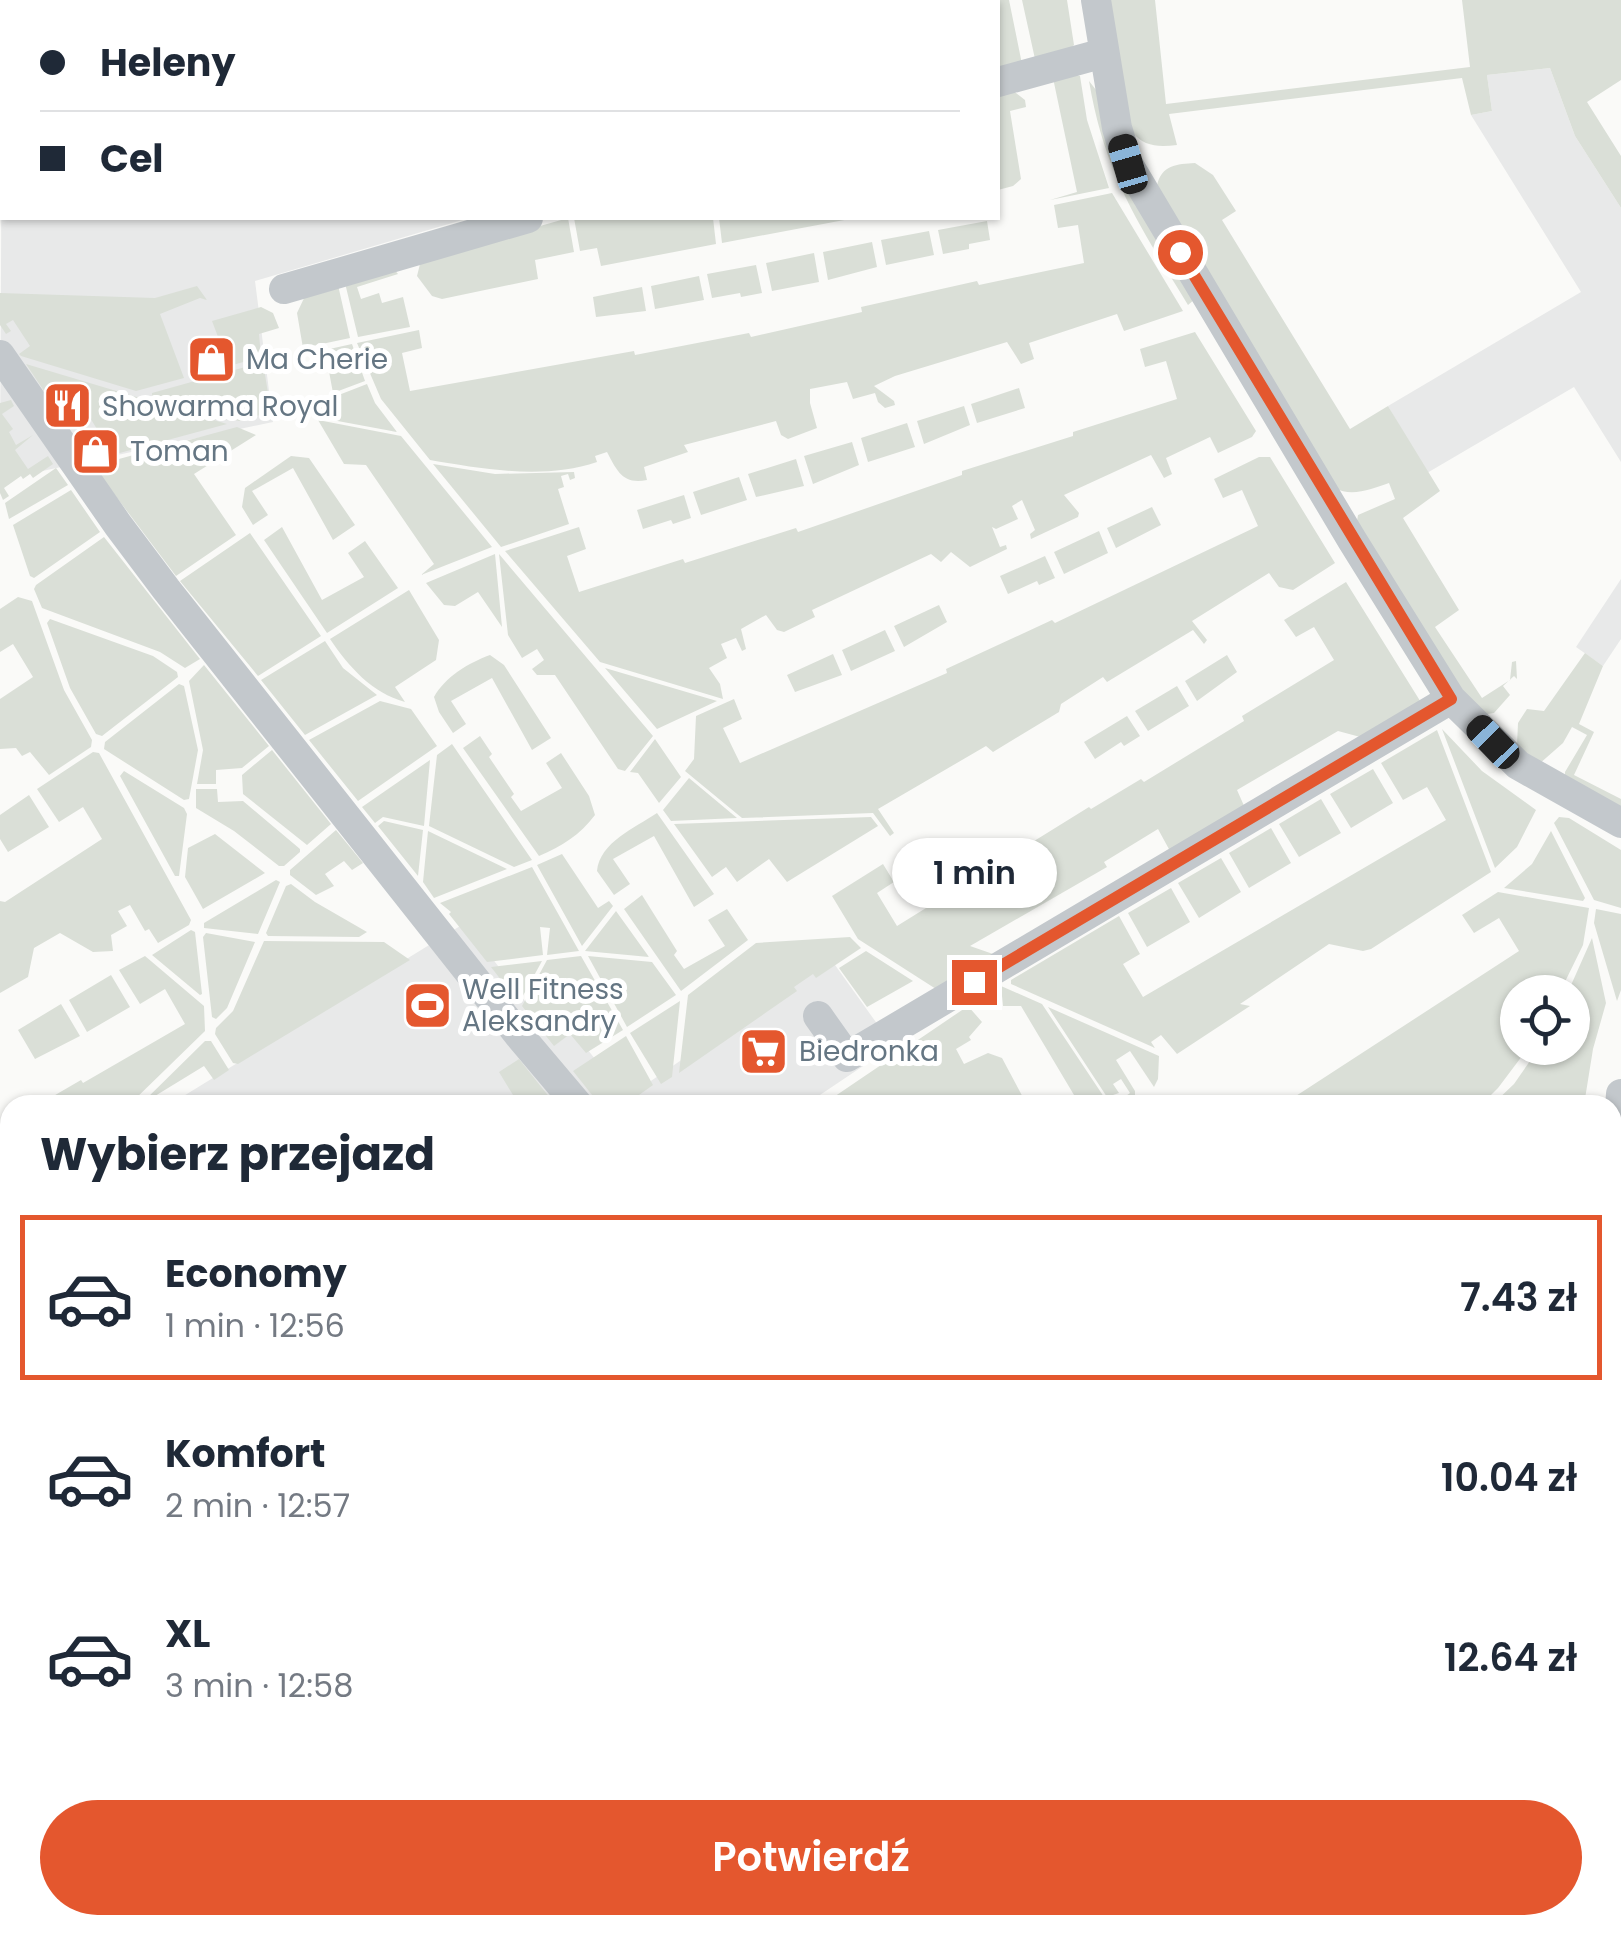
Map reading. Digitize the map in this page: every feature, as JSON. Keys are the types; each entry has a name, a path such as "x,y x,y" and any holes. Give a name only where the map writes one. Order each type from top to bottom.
{"street":[{"path":"1096,0 1128,164 1451,699 1518,765 1621,823"},
{"path":"1000,81 1104,52"},
{"path":"284,289 521,220"},
{"path":"0,356 154,573 570,1095"},
{"path":"818,1016 847,1057 1451,699"}],"shaded area":[{"path":"1000,0 1009,0 1022,64 1000,70"},
{"path":"1022,0 1067,0 1074,45 1035,59"},
{"path":"1105,0 1155,0 1166,104 1470,67 1462,0 1621,0 1621,80 1587,102 1621,156 1621,208 1575,136 1550,68 1487,75 1492,111 1471,115 1462,78 1169,114 1177,145 1146,143 1131,131"},
{"path":"1550,68 1575,136 1621,208 1621,462 1574,387 1427,473 1388,406 1581,292 1471,115 1492,111 1487,75"},
{"path":"1071,73 1080,76 1087,120 1109,188 1050,200 1077,192 1053,78"},
{"path":"1089,81 1100,95 1195,299 1188,305 1126,199 1104,145"},
{"path":"1012,90 1025,100 1026,107 1010,111 1021,179 1000,189 1000,93"},
{"path":"1195,163 1213,175 1236,211 1222,220 1350,429 1388,406 1440,491 1403,518 1459,610 1435,627 1482,698 1509,681 1503,686 1510,695 1494,713 1487,714 1470,704 1357,521 1358,515 1395,499 1389,483 1355,492 1335,488 1157,186 1166,170"},
{"path":"1112,193 1183,311 1124,331 1117,314 1029,343 1034,359 1021,364 1007,342 895,376 874,386 894,401 895,405 885,408 875,393 853,399 847,382 810,389 817,428 788,439 781,435 776,421 684,445 688,452 644,467 647,480 626,478 607,452 595,456 597,462 535,472 430,460 381,399 357,343 419,330 422,348 402,353 410,391 634,351 635,355 749,333 751,337 977,281 979,285 1084,263 1078,225 1058,228 1054,205"},
{"path":"1,220 462,220 255,281 273,422 0,480"},
{"path":"561,220 568,220 574,252 535,260 538,279 442,299 432,296 417,276 421,260"},
{"path":"574,220 713,220 716,244 601,266 597,248 580,251"},
{"path":"719,220 844,220 722,243"},
{"path":"987,221 990,240 943,254 938,230"},
{"path":"929,231 934,255 886,265 881,240"},
{"path":"872,242 877,267 828,280 823,252"},
{"path":"814,253 819,282 772,291 766,263"},
{"path":"756,265 762,293 712,298 707,274"},
{"path":"394,269 398,274 357,287 361,299 379,293 382,303 403,297 410,327 358,337 345,283"},
{"path":"699,276 704,300 655,309 651,286"},
{"path":"338,285 350,338 303,348 297,313 306,294"},
{"path":"197,286 207,300 200,298 160,314 184,378 136,391 21,356 30,346 13,320 6,324 11,331 6,334 0,325 0,293 155,298"},
{"path":"642,287 646,311 596,317 593,297"},
{"path":"261,307 273,313 279,328 259,334 261,357 229,366 212,321"},
{"path":"1195,332 1256,431 1252,437 1218,453 1210,437 1166,458 1172,474 1164,478 1151,455 1064,495 1078,517 1031,539 1035,530 1022,500 1012,506 1018,519 996,529 992,527 1000,547 1006,545 1007,549 970,567 951,552 941,562 931,554 812,610 815,617 784,632 777,630 766,615 741,629 746,649 742,651 736,638 721,644 727,658 709,668 720,684 723,699 600,662 505,551 579,527 586,549 567,556 579,592 796,528 798,532 962,475 962,471 1073,436 1073,432 1177,399 1166,361 1145,367 1140,349"},
{"path":"352,344 365,381 333,393 325,350"},
{"path":"263,362 271,412 239,421 152,396 152,393"},
{"path":"26,364 227,424 90,461 109,449 86,411 77,409 69,393 52,404 46,395 50,391 44,391"},
{"path":"367,384 375,403 397,432 316,417 313,405"},
{"path":"1019,388 1025,408 977,423 971,404"},
{"path":"11,400 14,406 2,414 13,429 9,432 16,445 33,435 15,450 28,469 48,456 53,464 33,478 30,474 23,479 21,476 4,488 9,496 3,500 0,403"},
{"path":"964,406 970,425 924,444 917,421"},
{"path":"318,420 401,436 492,547 421,575 434,564 366,465 344,464"},
{"path":"907,423 915,447 868,462 861,438"},
{"path":"237,427 256,435 194,474 236,535 176,576 93,466"},
{"path":"852,442 859,465 813,484 804,456"},
{"path":"291,456 309,458 355,525 333,540 293,468 252,491 268,515 253,525 242,507 245,488"},
{"path":"1259,457 1270,457 1335,563 1293,590 1279,587 1269,573 1192,621 1207,640 1204,644 1193,630 1107,682 1103,677 1061,704 1059,712 993,752 986,746 878,809 894,833 890,836 873,813 742,818 685,771 694,759 696,716 734,699 742,719 723,728 740,763 947,673 946,669 1052,620 1055,623 1258,526 1242,490 1223,498 1214,479"},
{"path":"796,459 804,486 756,497 748,474"},
{"path":"433,464 495,474 574,472 575,478 570,480 568,474 561,476 564,487 558,489 569,524 501,547"},
{"path":"56,468 68,485 9,519 5,503"},
{"path":"739,477 747,500 701,515 693,492"},
{"path":"71,490 100,532 34,578 13,525"},
{"path":"684,495 691,518 643,529 637,510"},
{"path":"1152,507 1161,525 1116,548 1107,528"},
{"path":"282,527 322,600 364,577 348,553 365,541 398,588 327,633 264,540"},
{"path":"1099,531 1108,553 1064,574 1054,552"},
{"path":"250,533 321,636 258,676 180,581"},
{"path":"104,537 200,659 185,668 160,652 42,608 36,585"},
{"path":"495,554 502,627 478,592 455,606 444,605 426,583"},
{"path":"499,554 653,736 625,771 618,769 555,675 537,675 532,669 544,660 537,649 522,658 508,635"},
{"path":"1045,556 1055,578 1008,594 1000,576"},
{"path":"1621,579 1621,639 1603,666 1576,647"},
{"path":"1346,582 1422,704 1364,738 1338,731 1237,790 1245,808 1170,851 1158,829 1104,862 1107,867 970,946 993,954 936,989 858,939 832,896 883,864 894,882 877,893 897,926 1089,807 1141,779 1144,782 1334,660 1314,627 1296,637 1284,620"},
{"path":"409,590 439,640 436,660 395,687 405,702 362,678 330,639"},
{"path":"18,597 32,601 64,690 92,740 91,747 49,775 30,752 22,756 16,748 0,749 0,699 33,677 13,644 0,652 0,609"},
{"path":"939,605 947,622 904,647 894,626"},
{"path":"50,619 153,656 177,672 178,677 102,736 96,734 70,688 47,623"},
{"path":"885,630 895,651 851,671 842,650"},
{"path":"325,641 343,668 377,695 305,735 261,680"},
{"path":"1585,653 1603,666 1579,724 1594,732 1574,775 1621,799 1621,809 1565,777 1587,735 1572,727 1563,743 1538,765 1517,745 1518,723 1527,709 1544,711"},
{"path":"833,654 842,675 795,692 787,675"},
{"path":"490,655 504,665 551,738 532,750 492,678 451,701 466,724 453,733 439,712 434,697 444,683"},
{"path":"1227,655 1237,672 1197,701 1185,681"},
{"path":"1516,661 1517,679 1514,676 1510,680 1512,662"},
{"path":"204,665 269,746 242,768 216,770 216,784 197,784 203,750 189,681"},
{"path":"605,668 717,701 657,729"},
{"path":"179,684 184,686 198,750 189,799 184,800 104,749 105,742"},
{"path":"1177,686 1189,706 1148,731 1135,711"},
{"path":"380,701 411,709 437,746 358,801 309,740"},
{"path":"1127,716 1140,736 1124,746 1121,742 1095,759 1084,742"},
{"path":"1442,729 1482,771 1536,810 1517,847 1495,868"},
{"path":"1437,730 1491,872 1371,949 1329,944 1240,1004 1250,1006 1177,1054 1161,1035 1151,1042 1155,1048 1011,984 1011,980 1119,916 1140,954 1123,964 1143,997 1446,820 1427,787 1403,800 1381,763"},
{"path":"480,736 521,811 562,788 546,763 561,753 589,796 595,815 570,839 539,856 463,748"},
{"path":"655,739 681,777 659,803 638,773 630,772"},
{"path":"452,744 532,860 514,867 429,826 437,755"},
{"path":"272,750 331,824 307,845 243,794 242,775"},
{"path":"93,752 99,753 191,920 158,943 149,929 145,931 130,905 118,911 127,926 111,935 113,951 93,952 60,933 34,948 28,977 0,993 0,901 5,902 102,839 83,807 59,822 37,789"},
{"path":"430,760 424,826 383,817 375,823 362,807"},
{"path":"1373,769 1393,803 1351,828 1330,794"},
{"path":"124,771 184,808 187,814 179,876 175,876 120,776"},
{"path":"689,778 737,818 671,821 663,810"},
{"path":"196,789 217,789 218,802 243,801 300,852 279,866 196,808"},
{"path":"29,795 49,827 8,852 0,839 0,815"},
{"path":"1321,799 1341,833 1299,857 1279,824"},
{"path":"657,813 714,894 694,907 654,836 613,859 630,884 614,895 597,871 612,844"},
{"path":"871,817 878,826 787,882 769,859 737,882 726,867 712,877 674,824"},
{"path":"1559,817 1569,818 1621,850 1621,908 1594,900 1554,823"},
{"path":"384,821 423,830 418,876 378,826"},
{"path":"1271,828 1291,863 1249,888 1229,853"},
{"path":"336,830 363,863 352,870 344,861 325,874 334,886 316,895 290,875 290,870"},
{"path":"428,831 507,869 434,898 423,882"},
{"path":"1551,831 1585,898 1583,901 1504,888 1532,864"},
{"path":"215,834 265,873 203,909 185,877 188,848"},
{"path":"562,854 598,908 609,901 613,906 582,946 537,865"},
{"path":"1221,858 1241,892 1199,918 1178,883"},
{"path":"532,867 579,951 547,955 550,928 540,927 543,955 487,962 440,903"},
{"path":"276,880 280,882 258,934 204,928 204,923"},
{"path":"291,884 367,932 359,937 268,936 286,886"},
{"path":"1171,888 1190,922 1147,947 1128,913"},
{"path":"1498,892 1589,908 1583,945 1568,975 1500,975 1500,1065 1515,1065 1491,1095 1297,1095 1519,951 1499,918 1474,933 1462,915"},
{"path":"642,895 684,969 725,946 708,920 727,909 748,940 681,991 624,909"},
{"path":"1596,909 1621,914 1621,990 1617,1001 1594,923"},
{"path":"616,911 649,957 585,951"},
{"path":"465,923 555,1040 572,1030 624,1095 185,1095"},
{"path":"191,930 195,932 200,995 152,955"},
{"path":"206,933 255,942 227,1008 216,1019 212,1017 203,937"},
{"path":"850,937 861,948 816,978 813,974 794,987 797,991 679,1073 688,995 756,943"},
{"path":"1592,938 1606,1003 1586,1095 1502,1095 1527,1065 1590,1065 1590,975 1576,975"},
{"path":"264,941 384,942 410,960 238,1064 233,1063 215,1034 216,1028 233,1011"},
{"path":"866,951 913,981 867,1007 839,968"},
{"path":"145,956 204,1006 205,1031 139,1095 55,1095 185,1024 165,989 140,1004 119,970"},
{"path":"581,956 623,1030 586,1053 570,1034 554,1046 522,1006 547,960"},
{"path":"588,956 652,962 676,995 627,1027"},
{"path":"830,958 893,1046 820,1095 630,1095"},
{"path":"542,961 519,1003 491,967"},
{"path":"111,975 130,1007 87,1032 69,1000"},
{"path":"1001,986 1042,1004 1103,1095 1074,1095 1021,1006 1003,1006"},
{"path":"680,1001 672,1077 661,1084 630,1033"},
{"path":"61,1004 80,1036 35,1059 18,1030"},
{"path":"968,1006 982,1022 969,1037 971,1040 956,1049 964,1064 988,1053 1002,1058 1022,1095 837,1095"},
{"path":"1048,1007 1159,1056 1154,1087 1130,1051 1116,1060 1135,1095 1127,1095 1130,1093 1121,1079 1113,1084 1119,1093 1106,1095"},
{"path":"626,1036 653,1085 639,1095 592,1095 573,1071"},
{"path":"205,1041 211,1041 229,1070 214,1080 204,1066 157,1095 150,1095"},
{"path":"519,1059 548,1095 513,1095 499,1072"}],"place":[{"name":"Ma Cherie","path":"211,359"},
{"name":"Showarma Royal","path":"67,406"},
{"name":"Toman","path":"95,451"},
{"name":"Well Fitness Aleksandry","path":"427,1005"},
{"name":"Biedronka","path":"764,1051"}],"route":[{"path":"974,982 1451,699 1180,252"}]}
